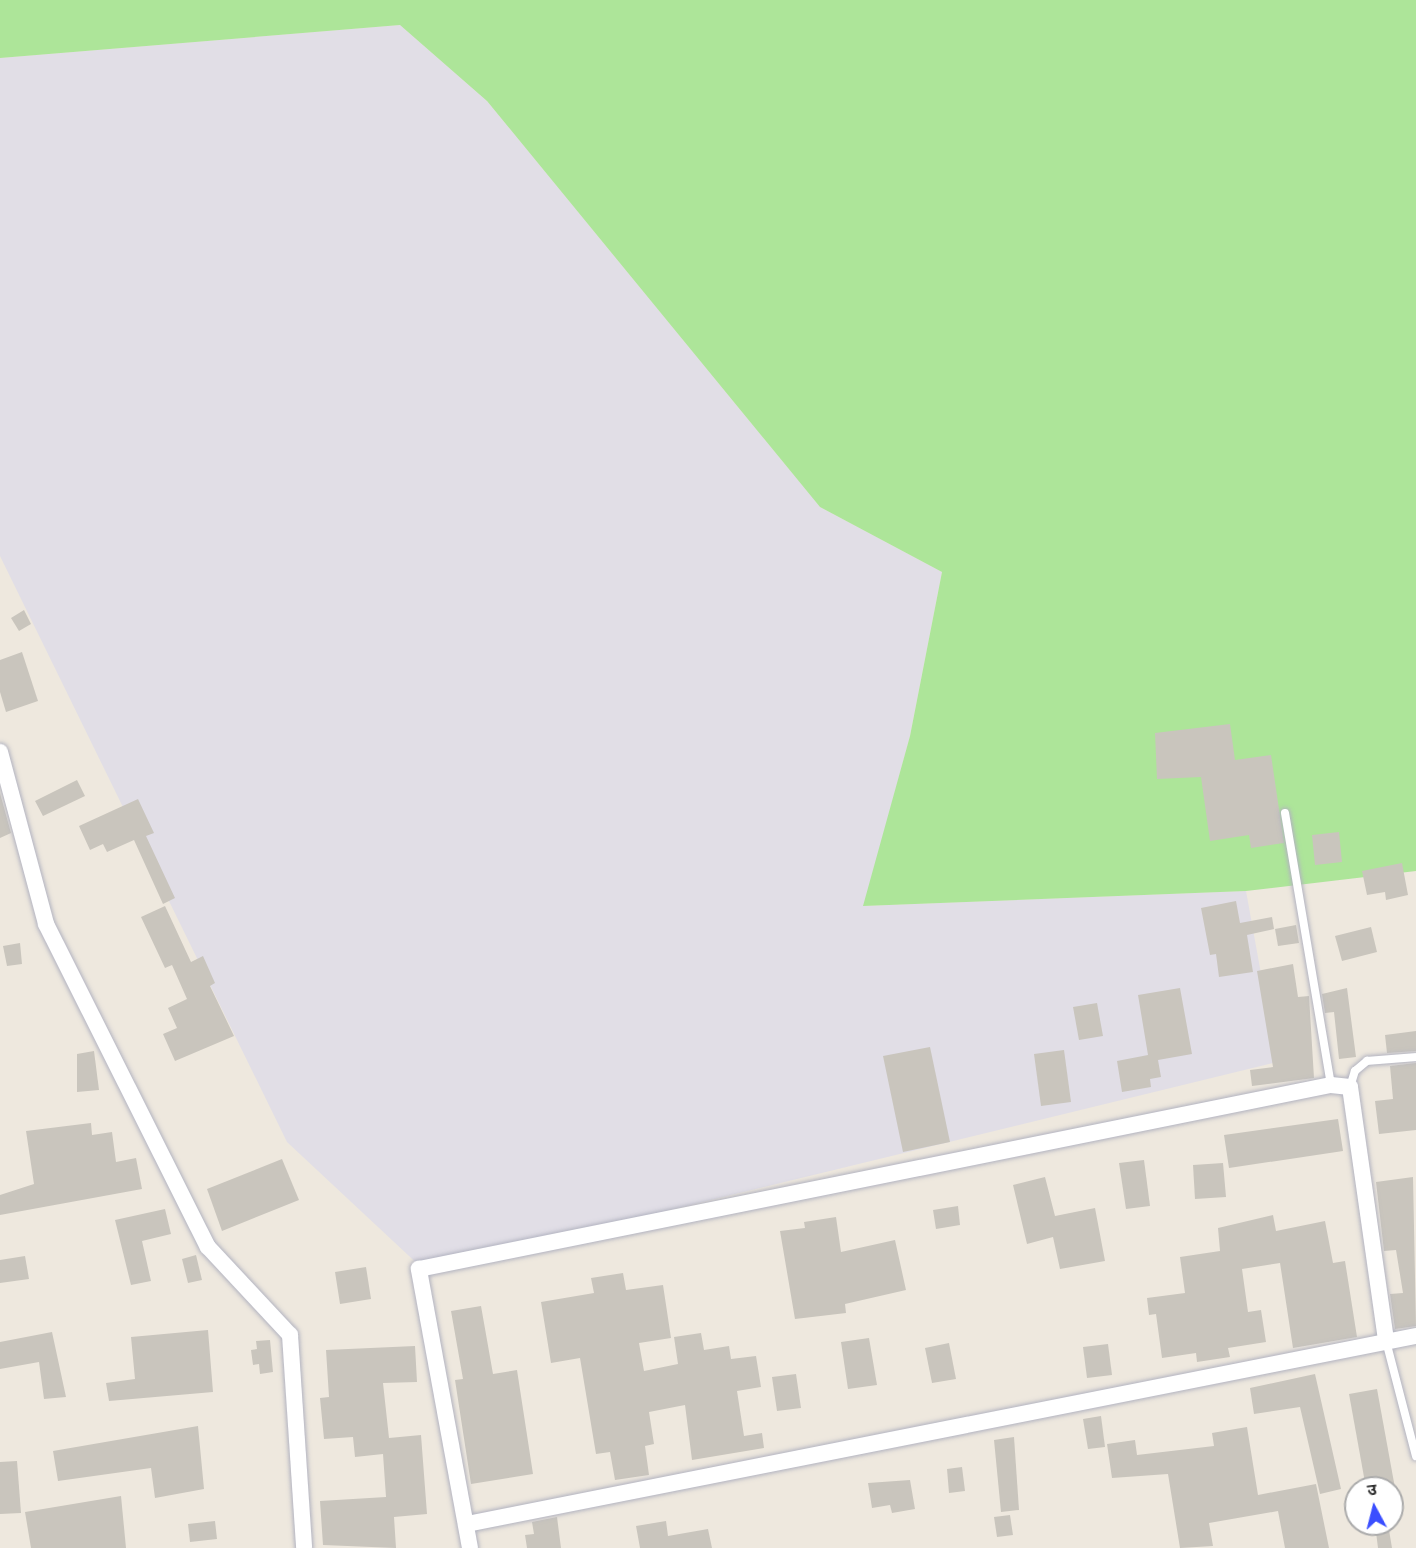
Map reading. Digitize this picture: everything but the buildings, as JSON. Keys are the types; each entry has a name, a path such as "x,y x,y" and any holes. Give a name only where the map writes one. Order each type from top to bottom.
{"street":[{"path":"0,752 46,924 208,1247 290,1335 304,1548"},
{"path":"470,1548 418,1269 1331,1085 1350,1087 1386,1341"},
{"path":"467,1524 1416,1335"}],"lane":[{"path":"1285,813 1331,1085"},
{"path":"1350,1087 1355,1071 1367,1061 1416,1057"},
{"path":"1386,1341 1416,1456"}],"shaded area":[{"path":"400,25 487,101 820,507 942,572 910,736 864,906 1246,891 1277,1062 424,1270 287,1142 0,556 0,58"}],"green space":[{"path":"0,0 1416,0 1416,871 1246,891 863,906 910,736 942,572 820,507 487,101 400,25 0,58"}]}
